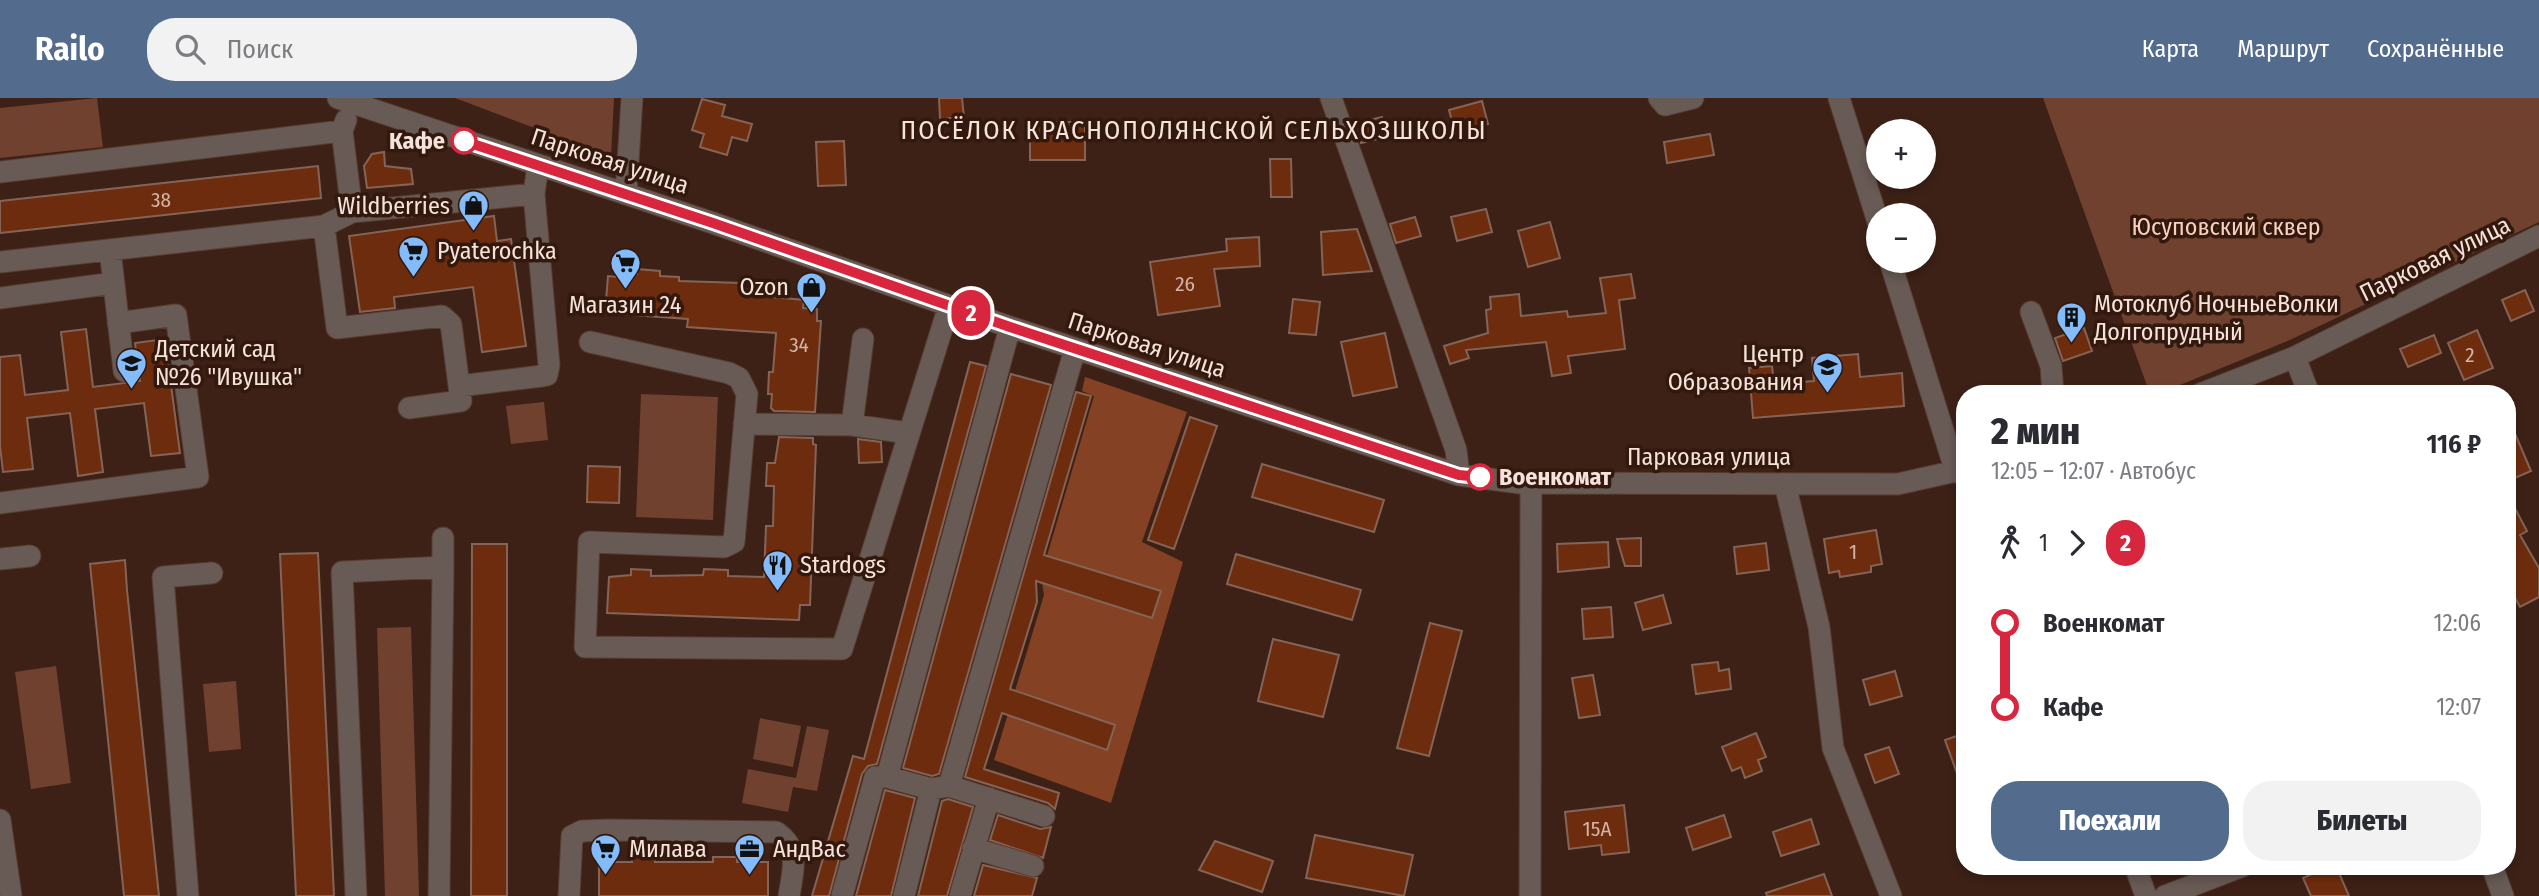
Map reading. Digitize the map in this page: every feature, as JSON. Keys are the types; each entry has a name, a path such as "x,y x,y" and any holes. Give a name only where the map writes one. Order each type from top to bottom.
{"street":[{"path":"626,194 632,98"},
{"path":"1331,98 1456,450 1459,475"},
{"path":"1659,98 1665,105 1693,98"},
{"path":"1839,98 1872,203"},
{"path":"348,100 342,131 352,212"},
{"name":"Парковая улица","path":"348,100 1075,349 1459,475 1531,483 1898,484 1956,471"},
{"path":"0,172 342,131"},
{"path":"459,386 542,376 549,370 534,194 538,165"},
{"path":"0,262 324,226 352,212 534,194"},
{"path":"324,226 337,328 447,317 452,324 461,401 409,408"},
{"name":"Парковая улица","path":"2224,385 2295,358 2539,236"},
{"path":"110,250 124,370"},
{"path":"1894,273 1956,455"},
{"path":"0,299 114,283"},
{"path":"590,342 636,350 739,378 747,394 734,542 724,547 589,542 585,647 842,649 949,306"},
{"path":"2031,312 2051,366 2052,385"},
{"path":"0,503 198,477 176,316 118,323"},
{"path":"887,777 1010,327"},
{"path":"852,425 863,339"},
{"path":"904,896 940,788 1075,349"},
{"path":"2295,358 2306,385"},
{"path":"744,424 852,425 908,433"},
{"path":"1530,896 1531,483"},
{"path":"1785,484 1819,627 1833,748 1891,896"},
{"path":"439,896 443,538"},
{"path":"0,559 30,556"},
{"path":"356,896 342,572 443,567"},
{"path":"188,896 163,578 212,573"},
{"path":"842,896 875,777 887,777 989,799 1044,816"},
{"path":"960,896 989,799"},
{"path":"0,820 11,896"},
{"path":"569,896 572,836 582,831 608,830 776,832 787,840 795,856 789,896"},
{"path":"973,848 1033,866"},
{"path":"2138,875 2146,896"},
{"path":"2165,896 2220,875"},
{"path":"2495,875 2503,896"}],"green space":[{"path":"97,98 103,147 0,158 0,108"},
{"path":"455,98 614,98 611,157"},
{"name":"Юсуповский сквер","path":"2043,98 2539,98 2539,222 2292,339 2180,385 2147,385"},
{"path":"641,394 718,397 713,520 636,517"},
{"path":"544,402 548,440 511,444 506,406"},
{"path":"411,627 419,896 385,896 377,628"},
{"path":"56,666 71,783 31,789 15,672"},
{"path":"236,681 241,749 209,752 203,684"},
{"path":"760,718 801,726 793,767 753,759"},
{"path":"807,726 829,730 817,791 793,787 788,812 742,803 748,769 796,778"}],"shaded area":[{"path":"1085,377 1187,412 1142,542 1183,562 1111,803 994,760 1044,595 1041,576 1094,396 1082,391"}],"building":[{"path":"939,98 962,98 964,117 940,119"},
{"path":"702,99 725,105 722,116 752,124 747,141 732,137 727,155 700,147 704,134 692,130"},
{"path":"1482,101 1488,124 1455,133 1449,110"},
{"path":"1382,117 1386,137 1361,143 1354,124"},
{"path":"1030,122 1085,122 1085,160 1030,160"},
{"path":"1710,134 1714,155 1667,163 1664,142"},
{"path":"844,141 846,185 818,186 816,142"},
{"path":"384,152 385,166 411,169 413,184 367,188 364,166 372,154"},
{"path":"1270,159 1291,159 1292,197 1271,197"},
{"path":"318,166 321,198 0,233 0,201"},
{"path":"1486,209 1492,232 1457,241 1451,217"},
{"path":"494,216 497,241 511,239 526,346 482,352 473,287 394,297 395,308 360,312 349,236"},
{"path":"1415,217 1421,236 1396,243 1390,224"},
{"path":"1550,222 1560,258 1528,267 1518,231"},
{"path":"1357,229 1372,271 1323,275 1321,232"},
{"path":"1259,237 1260,266 1214,269 1220,306 1158,315 1150,262 1227,251 1226,239"},
{"path":"637,269 660,271 660,276 679,277 679,281 742,283 742,289 761,291 761,296 804,300 803,308 817,309 817,321 821,321 815,412 774,411 771,408 772,394 768,394 769,372 773,372 776,333 687,327 688,319 605,313 608,276 617,277 617,273 637,274"},
{"path":"1631,274 1635,298 1619,300 1625,349 1568,356 1571,373 1552,376 1546,342 1466,350 1469,358 1450,364 1444,346 1488,333 1486,310 1491,309 1490,297 1519,294 1521,316 1567,311 1568,317 1606,313 1600,278"},
{"path":"2525,290 2534,311 2511,321 2502,300"},
{"path":"1293,299 1320,302 1316,335 1289,333"},
{"name":"Мотоклуб НочныеВолки Долгопрудный","path":"2084,328 2092,351 2063,361 2055,338"},
{"path":"86,329 93,387 140,381 135,343 165,339 180,453 151,456 144,403 95,409 103,472 78,476 70,413 27,418 33,469 3,472 0,446 0,357 20,355 25,395 68,390 61,332"},
{"path":"2477,330 2493,368 2464,380 2448,343"},
{"path":"1385,333 1397,387 1353,396 1341,342"},
{"path":"2434,335 2441,353 2408,367 2400,349"},
{"name":"Центр Образования","path":"1858,354 1860,377 1902,373 1904,406 1753,418 1749,368 1772,366 1774,384 1814,381 1812,358"},
{"path":"970,362 986,366 877,764 868,766 862,774 829,896 812,896 853,756 864,759"},
{"path":"1011,374 1051,385 939,774 932,776 903,768"},
{"path":"1076,392 1091,396 1044,555 1161,591 1152,618 1036,581 1037,602 1010,689 1115,725 1107,750 1002,713 984,769 1059,793 1055,809 1048,803 965,777"},
{"path":"1190,417 1217,426 1174,549 1148,540"},
{"path":"2516,436 2531,471 2516,478"},
{"path":"779,437 813,438 813,444 816,445 810,605 800,605 799,620 607,613 609,577 631,575 631,569 651,570 651,576 703,575 704,569 728,570 728,576 764,577 766,526 773,526 774,486 766,486 767,463 775,463"},
{"path":"858,439 881,442 882,462 859,463"},
{"path":"1262,464 1384,500 1374,532 1252,497"},
{"path":"588,466 620,467 619,503 587,502"},
{"path":"2516,510 2527,531 2520,535 2539,568 2539,597 2520,607 2516,600"},
{"path":"1876,530 1882,564 1871,566 1871,572 1840,577 1839,571 1829,573 1824,539"},
{"path":"1641,538 1641,566 1625,566 1617,539"},
{"path":"1608,542 1609,567 1558,572 1557,544"},
{"path":"1766,543 1769,570 1737,574 1734,547"},
{"path":"472,544 507,544 507,896 471,896"},
{"path":"318,553 334,896 296,896 280,554"},
{"path":"1236,554 1361,590 1352,620 1227,584"},
{"path":"125,560 159,896 124,896 90,564"},
{"path":"1663,595 1671,623 1643,630 1635,603"},
{"path":"1611,607 1613,637 1584,639 1582,609"},
{"path":"1430,623 1462,631 1429,756 1397,748"},
{"path":"1273,639 1339,655 1323,717 1258,701"},
{"path":"1718,662 1719,671 1729,669 1731,689 1696,694 1692,665"},
{"path":"1895,671 1902,696 1870,705 1863,680"},
{"path":"1593,675 1600,715 1579,718 1572,678"},
{"path":"1756,733 1766,757 1758,760 1762,771 1745,778 1741,767 1732,771 1722,747"},
{"path":"1956,736 1956,771 1945,740"},
{"path":"1889,747 1899,774 1875,783 1865,755"},
{"path":"885,790 915,798 891,896 856,896"},
{"path":"948,799 973,807 947,896 918,896 942,801"},
{"path":"1624,805 1629,852 1602,855 1601,845 1569,849 1565,812"},
{"path":"998,815 1040,829 1051,827 1043,858 990,840"},
{"path":"1724,815 1731,837 1693,850 1686,828"},
{"path":"1811,819 1819,844 1781,856 1773,832"},
{"path":"1315,835 1413,855 1404,896 1306,878"},
{"path":"1215,841 1273,861 1262,892 1199,870"},
{"path":"632,856 655,856 655,862 713,862 713,857 737,857 737,862 768,862 768,896 599,896 599,862 632,862"},
{"path":"983,865 1037,878 1032,896 974,896"},
{"path":"1824,874 1832,896 1767,896 1766,893"},
{"path":"2310,875 2340,875 2349,896 2311,896 2303,878"}],"bus line":[{"name":"2","path":"464,141 713,223 1032,334 1459,475 1480,477"}],"place":[{"name":"Кафе","path":"464,141"},
{"name":"Wildberries","path":"473,233"},
{"name":"Pyaterochka","path":"414,278"},
{"name":"Магазин 24","path":"625,290"},
{"name":"Ozon","path":"812,314"},
{"name":"Мотоклуб НочныеВолки Долгопрудный","path":"2071,345"},
{"name":"Детский сад №26 \"Ивушка\"","path":"132,390"},
{"name":"Центр Образования","path":"1827,395"},
{"name":"Военкомат","path":"1480,477"},
{"name":"Stardogs","path":"777,592"},
{"name":"Милава","path":"606,876"},
{"name":"АндВас","path":"750,876"}],"district":[{"name":"ПОСЁЛОК КРАСНОПОЛЯНСКОЙ СЕЛЬХОЗШКОЛЫ","path":"1194,130"}]}
